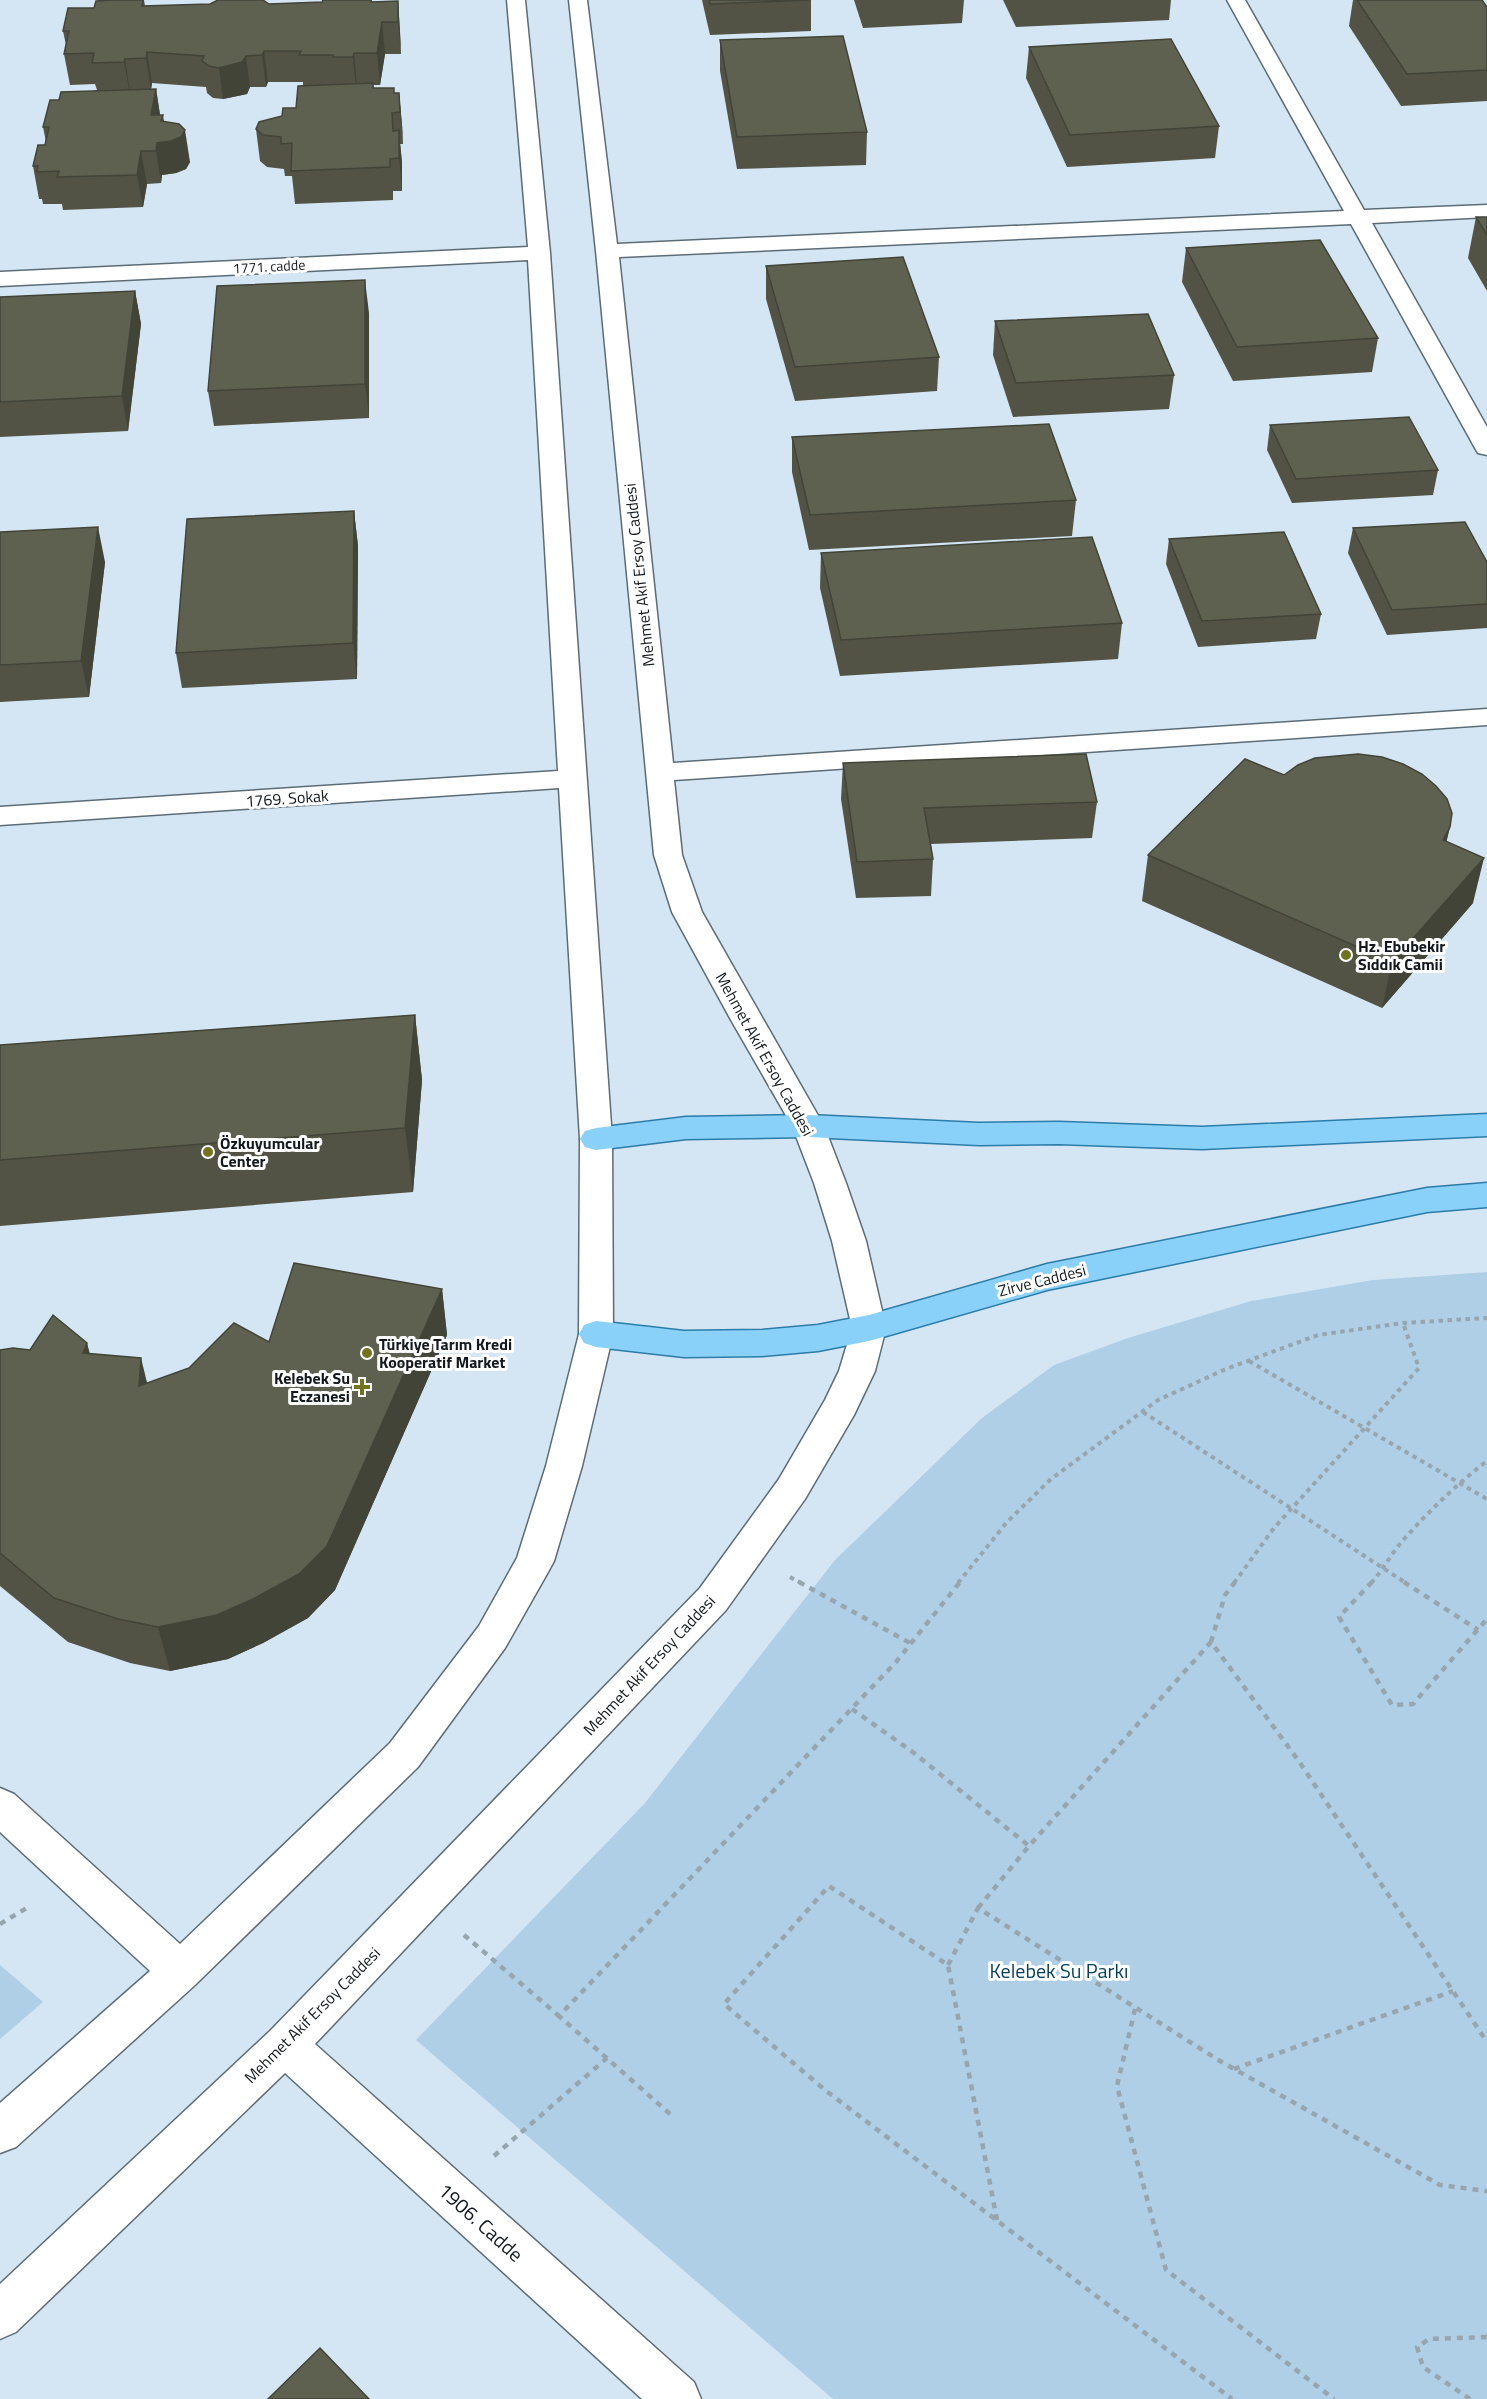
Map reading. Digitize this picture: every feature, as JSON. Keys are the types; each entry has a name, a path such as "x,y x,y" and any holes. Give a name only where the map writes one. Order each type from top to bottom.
{"main road":[{"path":"596,1139 686,1128 808,1126 979,1134 1202,1138 1487,1125"},
{"name":"Zirve Caddesi","path":"596,1334 684,1344 751,1343 818,1338 869,1328 1047,1277 1427,1200 1487,1195"}],"street":[{"path":"0,2133 180,1971 404,1755 492,1637 535,1561 564,1466 596,1334 596,1139 539,253 516,0"},
{"name":"Mehmet Akif Ersoy Caddesi","path":"0,2316 285,2045 713,1599 792,1489 841,1405 857,1371 869,1328 849,1241 808,1126 687,912 668,855 607,251 578,0"},
{"path":"1236,0 1487,448"},
{"path":"607,251 1487,211"},
{"name":"1771. cadde","path":"0,279 539,253"},
{"path":"659,772 1487,717"},
{"name":"1769. Sokak","path":"0,816 573,779"},
{"path":"0,1806 180,1971"},
{"name":"1906. Cadde","path":"285,2045 677,2399"}],"path":[{"path":"559,2016 896,1662 1007,1522 1051,1479 1158,1400 1248,1361 1318,1335 1403,1323 1487,1318"},
{"path":"997,2220 948,1965 978,1908 1029,1846 1211,1642 1225,1595 1274,1528 1419,1368 1403,1323"},
{"path":"1248,1361 1487,1499"},
{"path":"1143,1412 1478,1630"},
{"path":"1487,1461 1460,1482 1403,1540 1384,1569 1339,1617 1392,1705 1413,1704 1487,1619"},
{"path":"746,1553 910,1643"},
{"path":"1211,1642 1298,1760 1487,2042"},
{"path":"852,1709 914,1754 1029,1846"},
{"path":"948,1965 829,1886 724,2004 825,2090 1232,2399"},
{"path":"423,1901 670,2114"},
{"path":"978,1908 1234,2069 1440,2185 1487,2191"},
{"path":"1234,2069 1453,1991"},
{"path":"1135,2008 1117,2086 1166,2270 1334,2399"},
{"path":"450,2194 607,2058"},
{"path":"1470,2399 1423,2367 1417,2347 1429,2339 1487,2337"}],"green space":[{"name":"Kelebek Su Parkı","path":"1487,1272 1487,2399 833,2399 416,2040 645,1803 835,1560 982,1418 1054,1365 1128,1338 1251,1301 1373,1280"},
{"path":"0,1965 43,2002 0,2039"}],"building":[{"path":"143,0 142,6 210,4 218,0 263,0 269,4 322,2 323,0 398,1 398,22 382,22 377,53 354,53 353,57 299,55 301,51 264,51 262,55 246,56 242,62 219,68 209,66 202,61 204,56 147,52 146,58 125,59 124,62 92,63 94,53 64,54 69,31 63,31 68,8 94,8 96,1"},
{"path":"709,0 809,0 710,4"},
{"path":"1357,0 1482,0 1487,7 1487,70 1407,74"},
{"path":"843,36 867,132 737,137 720,40"},
{"path":"1171,39 1219,126 1070,135 1029,47"},
{"path":"373,83 373,88 394,88 394,93 399,93 400,112 392,113 393,131 399,130 399,158 390,159 390,167 291,171 292,143 281,144 281,137 263,135 256,129 259,122 282,116 283,108 296,108 298,86"},
{"path":"156,89 151,115 163,115 161,121 179,124 185,130 181,137 157,143 156,151 141,151 137,175 57,177 59,171 37,172 38,166 33,166 38,145 45,145 49,127 43,127 50,100 59,100 61,92"},
{"path":"1476,217 1487,217 1487,235"},
{"path":"1320,240 1378,338 1237,347 1186,248"},
{"path":"903,257 939,357 795,367 766,266"},
{"path":"365,280 365,384 208,391 217,286"},
{"path":"135,291 122,396 0,402 0,297"},
{"path":"1148,314 1174,375 1016,383 995,321"},
{"path":"1409,417 1438,470 1296,479 1270,425"},
{"path":"1049,424 1076,500 810,515 792,437"},
{"path":"354,511 353,643 176,653 187,519"},
{"path":"1465,522 1487,562 1487,604 1392,610 1353,528"},
{"path":"98,527 81,661 0,665 0,532"},
{"path":"1284,532 1321,614 1202,621 1169,539"},
{"path":"1092,537 1122,623 841,640 821,553"},
{"path":"1086,754 1097,802 924,808 933,859 857,862 843,763"},
{"name":"Hz. Ebubekir Sıddık Camii","path":"1358,754 1382,757 1422,774 1447,799 1452,813 1450,827 1443,840 1484,858 1392,962 1148,855 1245,759 1284,775 1298,765 1315,758"},
{"path":"415,1015 405,1128 0,1160 0,1045"},
{"path":"294,1263 442,1289 327,1546 299,1574 217,1615 158,1627 118,1619 54,1598 0,1553 0,1350 13,1348 30,1350 53,1315 87,1343 83,1353 141,1358 139,1386 189,1368 234,1323 269,1342"},
{"path":"320,2348 369,2399 268,2399"}],"place":[{"name":"Hz. Ebubekir Sıddık Camii","path":"1346,955"},
{"name":"Özkuyumcular Center","path":"208,1152"},
{"name":"Türkiye Tarım Kredi Kooperatif Market","path":"367,1353"},
{"name":"Kelebek Su Eczanesi","path":"362,1387"}]}
